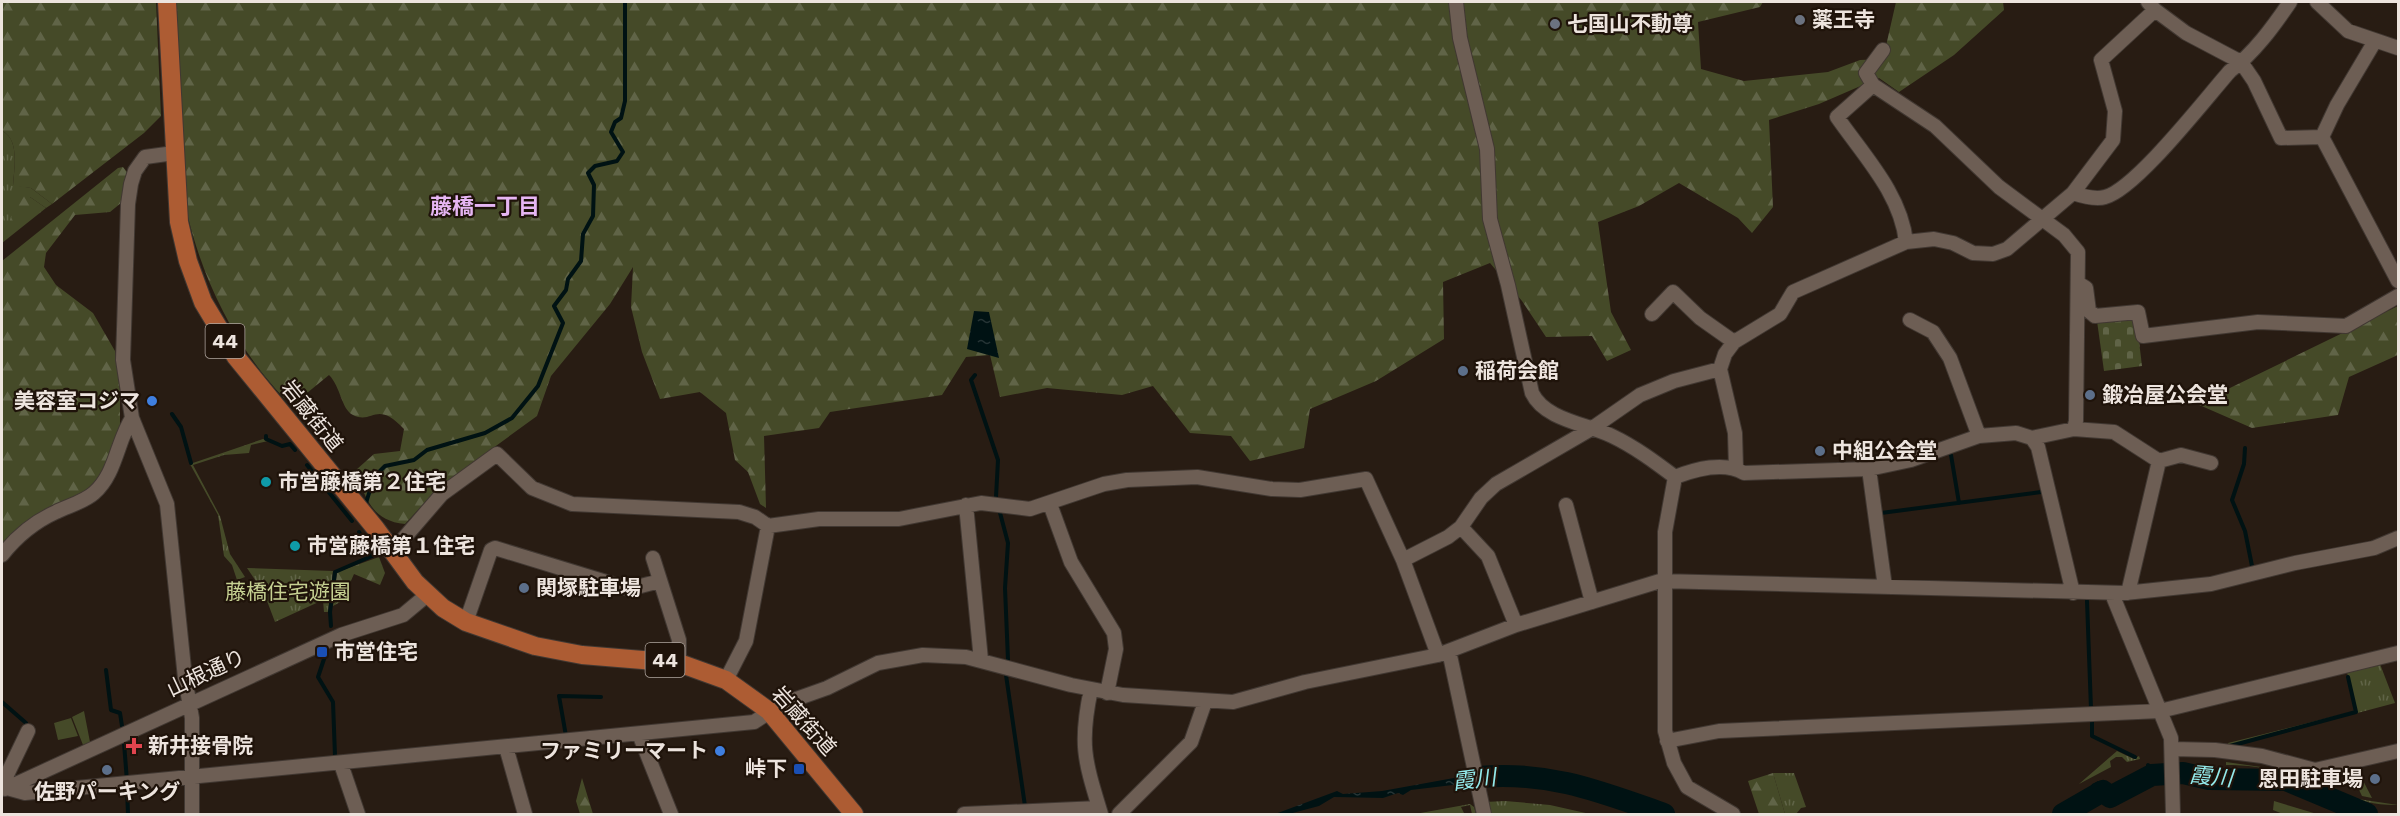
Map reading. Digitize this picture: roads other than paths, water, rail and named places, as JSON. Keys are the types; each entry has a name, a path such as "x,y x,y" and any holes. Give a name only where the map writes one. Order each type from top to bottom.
{"main road":[{"name":"岩蔵街道","path":"167,2 179,222 186,254 199,292 216,326 236,357 427,595 466,622 524,642 562,652 679,663 726,680 769,711 854,814"}],"street":[{"path":"1456,2 1460,38 1487,149 1490,219 1532,393 1537,402 1636,449 1675,477"},
{"path":"2073,193 2085,197 2106,197 2125,185 2173,140 2230,71 2274,26 2290,2"},
{"path":"2317,2 2348,31 2398,48"},
{"path":"1736,468 1735,433 1720,369 1725,354 1734,342 1780,314 1793,292 1906,243 1934,239 1953,243 1973,254 1993,254 2007,249 2044,220 2073,193 2113,140 2115,111 2102,60 2152,6 2186,33 2241,62 2254,81 2281,138 2322,137"},
{"path":"2322,137 2337,105 2375,41"},
{"path":"1883,50 1866,73 1873,85 1935,126 2000,187 2064,235 2078,252 2076,421 2074,429"},
{"path":"1873,85 1837,117 1892,195 1904,223 1906,243"},
{"path":"2322,137 2398,281"},
{"path":"174,153 145,157 135,171 129,194 122,350 132,418 141,445 167,504 190,704 192,814"},
{"path":"2078,283 2086,288 2089,311 2095,316 2138,312 2143,336 2258,322 2346,326 2398,296"},
{"path":"1652,314 1673,292 1700,318 1734,342"},
{"path":"1910,320 1933,332 1950,358 1979,436"},
{"path":"1403,560 1448,537 1461,527 1481,498 1496,484 1591,429 1640,395 1674,381 1720,369"},
{"path":"2,555 19,536 38,521 97,490 106,477 124,430 132,418"},
{"path":"1675,477 1699,468 1736,468 1744,473 1869,469 1911,460 1979,436 2016,433 2032,438 2074,429 2114,432 2159,461 2181,455 2211,463"},
{"path":"2032,438 2038,447 2073,593"},
{"path":"392,552 442,494 496,454 531,488 572,504 739,512 755,517 768,526 819,519 899,519 991,502 1030,509 1096,487 1127,480 1197,477 1272,489 1300,490 1366,479 1443,653 1484,814"},
{"path":"2128,593 2159,461"},
{"path":"1869,469 1885,587"},
{"path":"1675,477 1665,532 1667,580 1665,731 1674,763 1687,787 1733,814"},
{"path":"1050,504 1071,562 1114,633 1116,649 1107,693"},
{"path":"966,505 981,660"},
{"path":"1566,505 1592,602"},
{"path":"726,680 746,641 768,526"},
{"path":"1461,527 1488,556 1516,625"},
{"path":"28,731 5,777 4,789 31,794 754,722 769,711 884,661 938,654 981,660 1107,693 1205,702 1239,702 1305,682 1443,653 1516,625 1667,580 2112,594 2211,584 2295,563 2374,548 2398,538"},
{"path":"466,622 491,550 495,548 629,589 660,581"},
{"path":"653,558 679,640 679,663"},
{"path":"2112,594 2160,711 2173,755 2173,814"},
{"name":"山根通り","path":"4,789 341,635 403,615 427,595"},
{"path":"1667,741 1719,731 2160,711 2398,653"},
{"path":"964,814 1100,811 1083,747 1083,725 1090,690"},
{"path":"1119,814 1191,742 1205,702"},
{"path":"639,734 671,814"},
{"path":"506,747 525,814"},
{"path":"2173,755 2245,753 2315,770 2398,751"},
{"path":"341,764 358,814"}],"water":[{"path":"974,311 989,312 999,358 967,349"},
{"path":"1487,772 1509,775 1503,779 1411,790 1403,795 1398,793 1383,798 1334,797 1319,806 1289,814 1275,814 1337,791 1343,794 1382,791"},
{"path":"2098,781 2107,800 2079,814 2052,814 2090,790 2092,784"}],"waterway":[{"path":"366,503 374,477 385,466 414,460 427,450 485,433 512,418 538,386 563,323 554,306 566,290 568,279 581,261 583,234 593,216 594,185 588,173 595,166 617,161 623,152 611,132 615,122 621,118 625,101 625,2"},
{"path":"975,375 971,380 998,460 996,497"},
{"path":"172,414 181,427 191,463"},
{"path":"266,436 266,439 282,446 290,444 295,450"},
{"path":"2245,448 2244,464 2232,500 2245,531 2252,566"},
{"path":"1951,455 1959,503"},
{"path":"307,465 352,521"},
{"path":"1881,513 2041,492"},
{"path":"999,509 1008,543 1005,588 1008,660"},
{"path":"331,626 330,612 335,572 372,556 359,532"},
{"path":"2087,601 2091,709"},
{"path":"326,653 318,677 333,702 335,756"},
{"path":"106,670 111,710 120,713 122,726"},
{"path":"1006,675 1025,806"},
{"path":"2230,746 2356,712 2348,677"},
{"path":"566,736 559,696 601,697"},
{"path":"2,702 26,723"},
{"path":"2092,721 2092,736 2135,757"},
{"path":"124,743 127,781"},
{"path":"2148,765 2159,775"},
{"name":"霞川","path":"2063,814 2103,791 2110,797 2152,775 2183,773 2209,779 2286,780 2367,814"},
{"name":"霞川","path":"1479,777 1504,776 1551,780 1595,791 1664,814"},
{"path":"127,789 128,814"}],"place":[{"name":"薬王寺","path":"1800,20"},
{"name":"七国山不動尊","path":"1555,24"},
{"name":"稲荷会館","path":"1463,371"},
{"name":"鍛冶屋公会堂","path":"2090,395"},
{"name":"美容室コジマ","path":"152,401"},
{"name":"中組公会堂","path":"1820,451"},
{"name":"市営藤橋第２住宅","path":"266,482"},
{"name":"市営藤橋第１住宅","path":"295,546"},
{"name":"関塚駐車場","path":"524,588"},
{"name":"市営住宅","path":"322,652"},
{"name":"新井接骨院","path":"134,746"},
{"name":"ファミリーマート","path":"720,751"},
{"name":"峠下","path":"799,769"},
{"name":"佐野パーキング","path":"107,770"},
{"name":"恩田駐車場","path":"2375,779"}],"district":[{"name":"藤橋一丁目","path":"485,206"}],"park label":[{"name":"藤橋住宅遊園","path":"288,592"}]}
